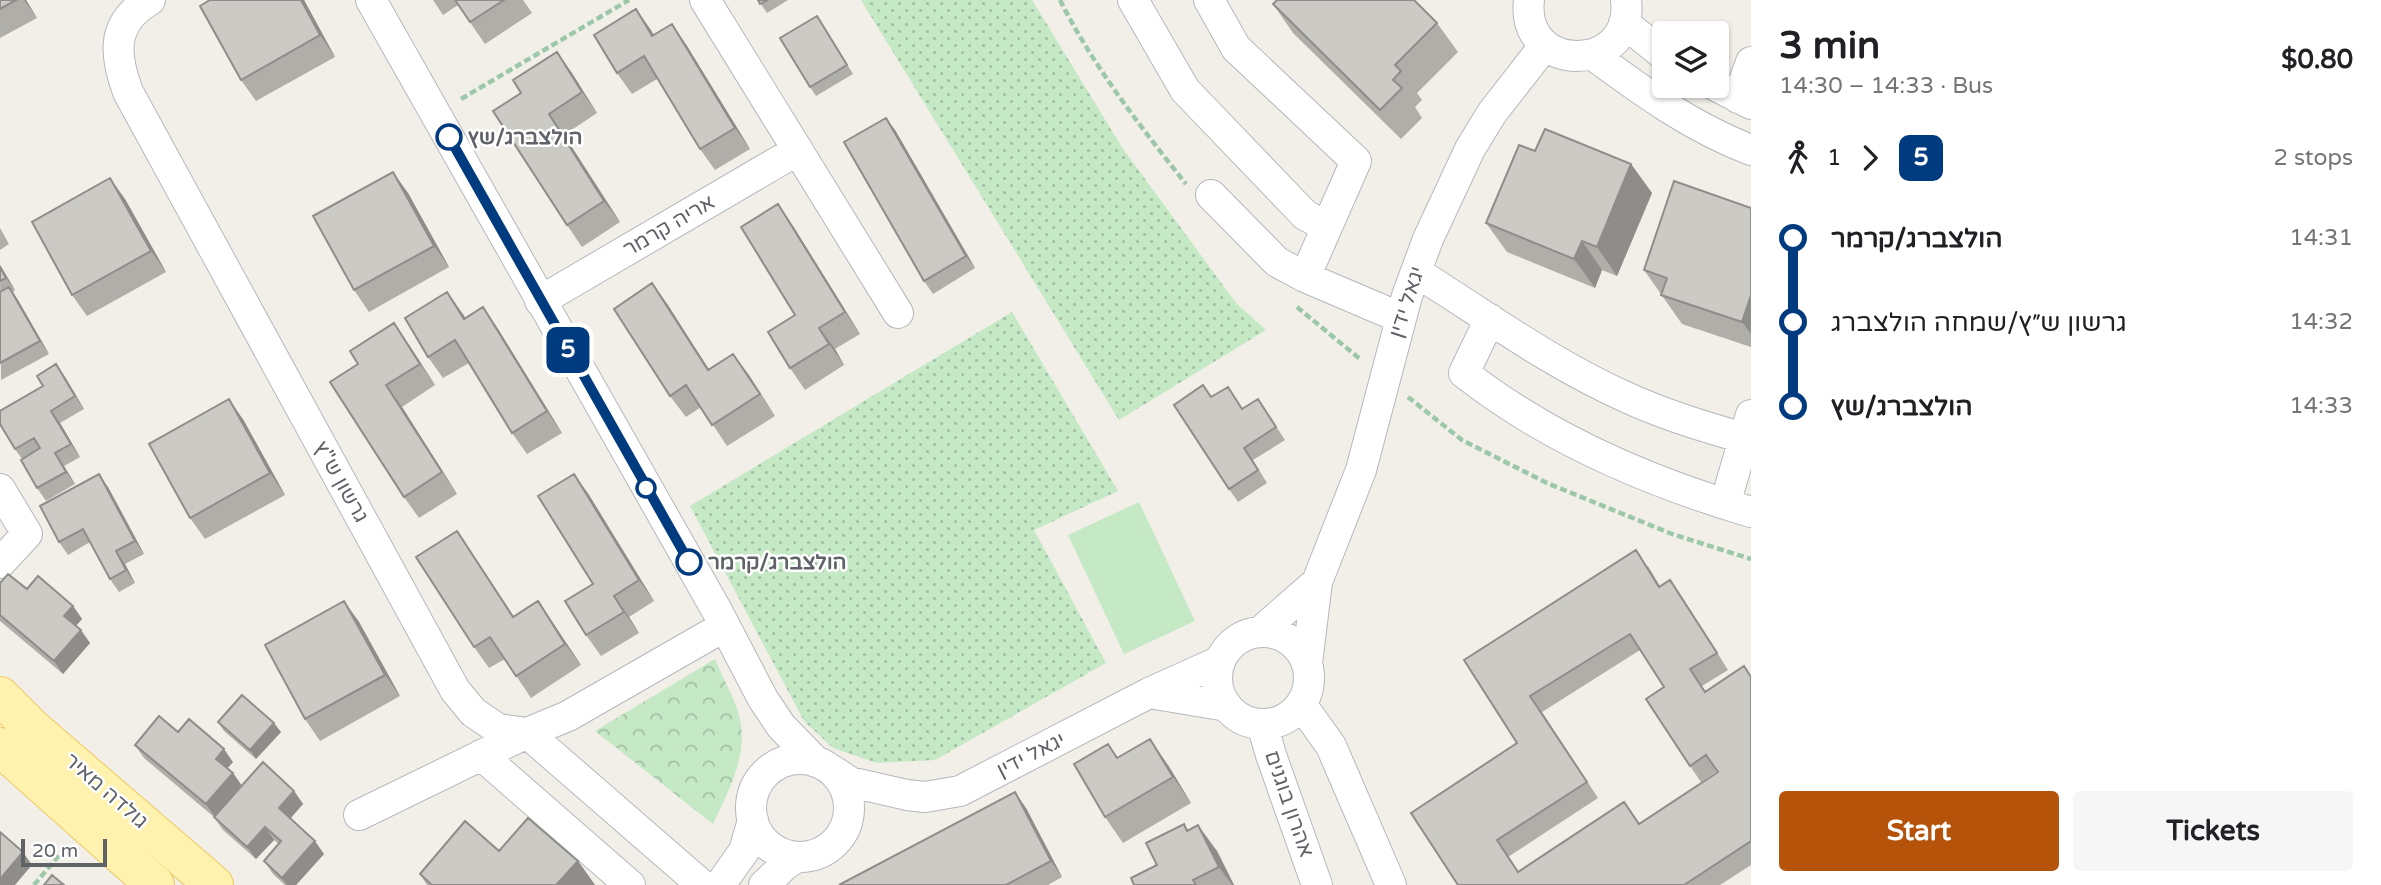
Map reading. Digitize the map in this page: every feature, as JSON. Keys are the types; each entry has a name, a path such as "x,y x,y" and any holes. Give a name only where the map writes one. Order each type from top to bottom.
{"main road":[{"name":"גולדה מאיר","path":"0,696 32,728 214,885"},
{"name":"גולדה מאיר","path":"0,747 155,885"}],"street":[{"name":"גרשון ש\"ץ","path":"150,0 125,21 118,39 120,72 128,92 455,690 473,712 498,729 527,733"},
{"path":"371,0 725,626 757,688 781,726 845,788 850,811 846,826 827,850 812,856 782,854 769,846 759,834 753,820 751,807 767,748 757,688"},
{"path":"705,0 898,313"},
{"path":"1133,0 1185,90 1305,215 1327,228"},
{"path":"1209,0 1236,48 1356,161 1305,277"},
{"path":"1527,1 1532,27 1545,45 1569,57 1593,55 1612,43 1625,12 1652,42"},
{"name":"יגאל ידין","path":"1307,663 1317,582 1361,470 1401,318 1416,272 1449,191 1470,149 1492,113 1545,45"},
{"path":"1593,55 1658,102 1716,137 1751,150"},
{"path":"1735,96 1751,62"},
{"name":"אריה קרמר","path":"540,301 798,150"},
{"path":"1211,195 1277,262 1305,277 1401,318"},
{"path":"1416,272 1568,367 1627,398 1676,417 1748,427 1738,508 1618,463 1574,443 1514,410 1464,373 1490,319"},
{"path":"0,489 27,534 0,563"},
{"name":"יגאל ידין","path":"1259,632 1317,582"},
{"path":"359,815 527,733 568,716 725,626"},
{"path":"1259,632 1275,633 1288,639 1307,663 1309,677 1301,704 1290,715 1262,724 1249,722 1227,706 1219,692 1217,677 1220,661 1226,650 1247,635 1259,632"},
{"name":"יגאל ידין","path":"824,766 850,782 907,795 933,797 960,791 1149,693 1220,661"},
{"path":"1149,693 1227,706"},
{"path":"1301,704 1331,746 1391,885"},
{"name":"אהרון בוגנים","path":"1262,724 1317,885"},
{"path":"527,733 702,885"},
{"path":"481,755 631,885"},
{"path":"759,781 771,769 785,762 801,759 824,766"},
{"name":"יגאל ידין","path":"838,839 872,809 887,800 907,795"},
{"path":"720,885 744,851 753,820"},
{"path":"765,885 797,857"}],"path":[{"path":"436,114 629,0"},
{"path":"34,885 86,824"}],"green space":[{"path":"861,0 1032,0 1123,149 1236,303 1266,330 1119,420"},
{"path":"1012,312 1118,491 1034,530 1106,663 935,760 877,763 833,748 804,721 690,506"},
{"path":"1139,502 1195,621 1124,654 1068,535"},
{"path":"715,659 735,704 742,733 735,773 713,824 595,731"}],"building":[{"path":"0,0 16,0 0,9"},
{"path":"210,0 301,0 320,35 241,80 200,6"},
{"path":"455,0 504,0 470,22"},
{"path":"1277,0 1414,0 1437,23 1395,65 1401,71 1393,80 1402,88 1380,110 1273,4"},
{"path":"636,9 652,36 672,24 735,128 700,149 644,56 617,73 594,35"},
{"path":"817,16 847,65 810,87 780,38"},
{"path":"557,52 582,92 549,114 604,201 567,225 493,111 521,93 513,80"},
{"path":"886,118 966,256 924,281 844,142"},
{"path":"1545,129 1631,164 1597,247 1582,241 1574,259 1486,223 1519,145 1535,151"},
{"path":"393,172 434,246 354,290 313,216"},
{"path":"110,178 151,251 72,295 32,222"},
{"path":"1674,181 1751,208 1751,295 1742,322 1661,295 1667,278 1644,270"},
{"path":"778,204 845,312 819,328 829,344 790,368 768,332 795,315 741,227"},
{"path":"0,267 6,278 0,281"},
{"path":"652,283 708,370 733,354 760,394 712,425 686,385 670,396 614,309"},
{"path":"9,287 40,341 0,363 0,292"},
{"path":"447,292 464,319 483,307 547,411 512,433 455,340 428,357 405,318"},
{"path":"394,323 420,364 386,385 442,472 404,497 330,382 358,364 350,351"},
{"path":"56,364 75,396 51,411 71,444 55,453 66,472 37,488 21,460 40,448 34,438 15,449 0,424 0,411 43,386 37,376"},
{"path":"1203,385 1211,397 1228,387 1242,409 1258,399 1276,427 1244,448 1258,470 1229,489 1174,405"},
{"path":"229,399 270,473 190,518 149,444"},
{"path":"99,474 135,541 116,551 126,570 110,579 83,529 59,542 40,506"},
{"path":"574,474 639,580 614,596 624,612 586,635 565,601 593,584 538,496"},
{"path":"457,531 513,617 538,601 565,644 516,676 490,637 474,647 416,557"},
{"path":"1636,550 1659,587 1670,580 1717,653 1690,669 1705,692 1744,666 1751,677 1751,841 1684,885 1458,885 1411,813 1517,743 1464,660","holes":["1630,634 1664,687 1646,699 1690,766 1706,755 1718,772 1639,824 1624,802 1518,872 1497,840 1587,782 1530,696"]},
{"path":"8,574 27,589 38,576 73,606 64,616 81,630 54,661 0,615 0,583"},
{"path":"344,601 385,675 305,719 265,645"},
{"path":"242,695 274,723 250,750 218,722"},
{"path":"159,716 178,732 189,719 224,749 216,759 233,773 206,804 135,745"},
{"path":"1150,739 1173,777 1105,817 1074,764 1108,744 1117,758"},
{"path":"263,762 294,791 279,808 315,841 282,878 264,861 281,841 265,827 247,847 214,817"},
{"path":"1015,792 1051,861 1006,885 839,885"},
{"path":"528,818 578,861 556,885 432,885 420,874 465,821 499,851"},
{"path":"1184,824 1187,831 1198,825 1219,867 1193,880 1196,885 1134,885 1131,878 1157,865 1146,843"},
{"path":"0,832 23,852 0,879"},
{"path":"52,875 64,885 44,885"}],"bus line":[{"name":"5","path":"449,137 689,562"}],"place":[{"name":"הולצברג/שץ","path":"449,137"},
{"name":"הולצברג/קרמר","path":"689,562"}]}
